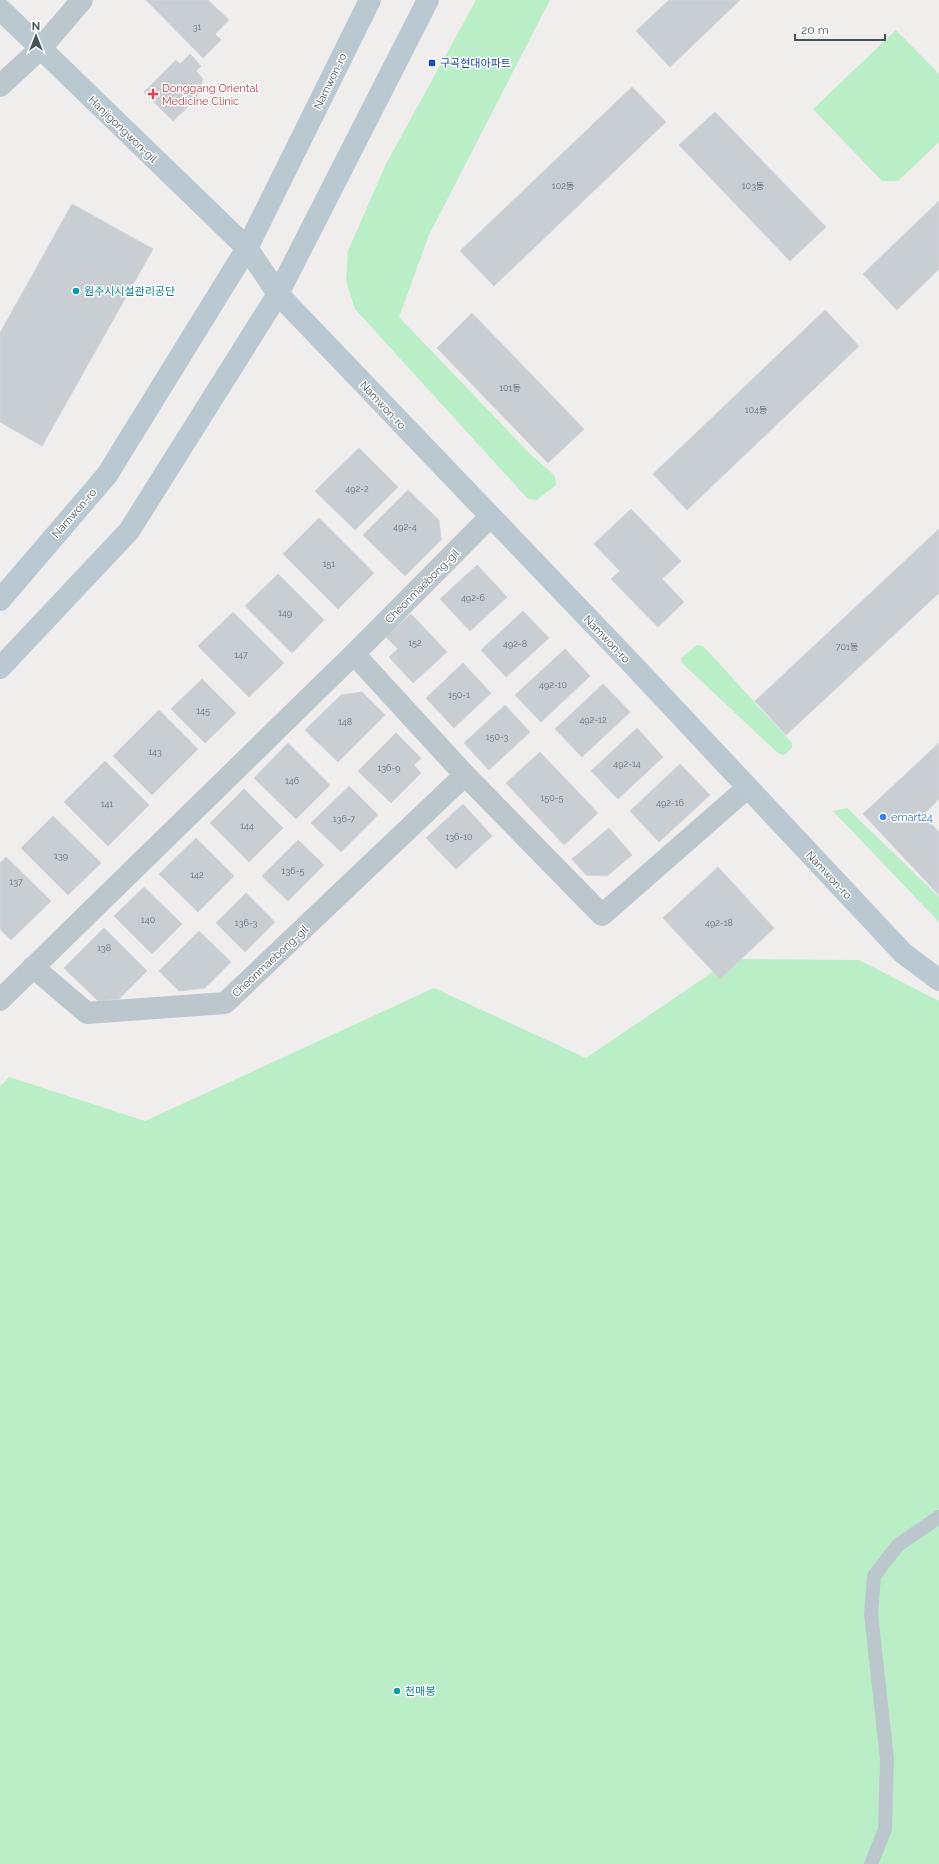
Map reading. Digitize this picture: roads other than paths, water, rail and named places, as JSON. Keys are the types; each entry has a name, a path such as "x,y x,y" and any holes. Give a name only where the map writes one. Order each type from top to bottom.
{"street":[{"path":"0,86 40,49 82,0"},
{"name":"Namwon-ro","path":"0,600 107,475 247,248 370,0"},
{"path":"0,668 129,531 278,294 428,0"},
{"name":"Hanjigongwon-gil","path":"0,9 247,248 278,294"},
{"name":"Namwon-ro","path":"278,294 634,666 903,953 939,980"},
{"name":"Cheonmaebong-gil","path":"0,1000 354,654 490,517"},
{"path":"354,654 465,775 602,915 747,788"},
{"name":"Cheonmaebong-gil","path":"33,967 87,1013 225,1003 465,775"}],"lane":[{"path":"871,1864 885,1829 887,1759 871,1614 874,1576 898,1545 939,1517"}],"place":[{"name":"구곡현대아파트","path":"432,63"},
{"name":"Donggang Oriental Medicine Clinic","path":"153,94"},
{"name":"원주시시설관리공단","path":"76,291"},
{"name":"emart24","path":"883,817"},
{"name":"천매봉","path":"397,1691"}]}
